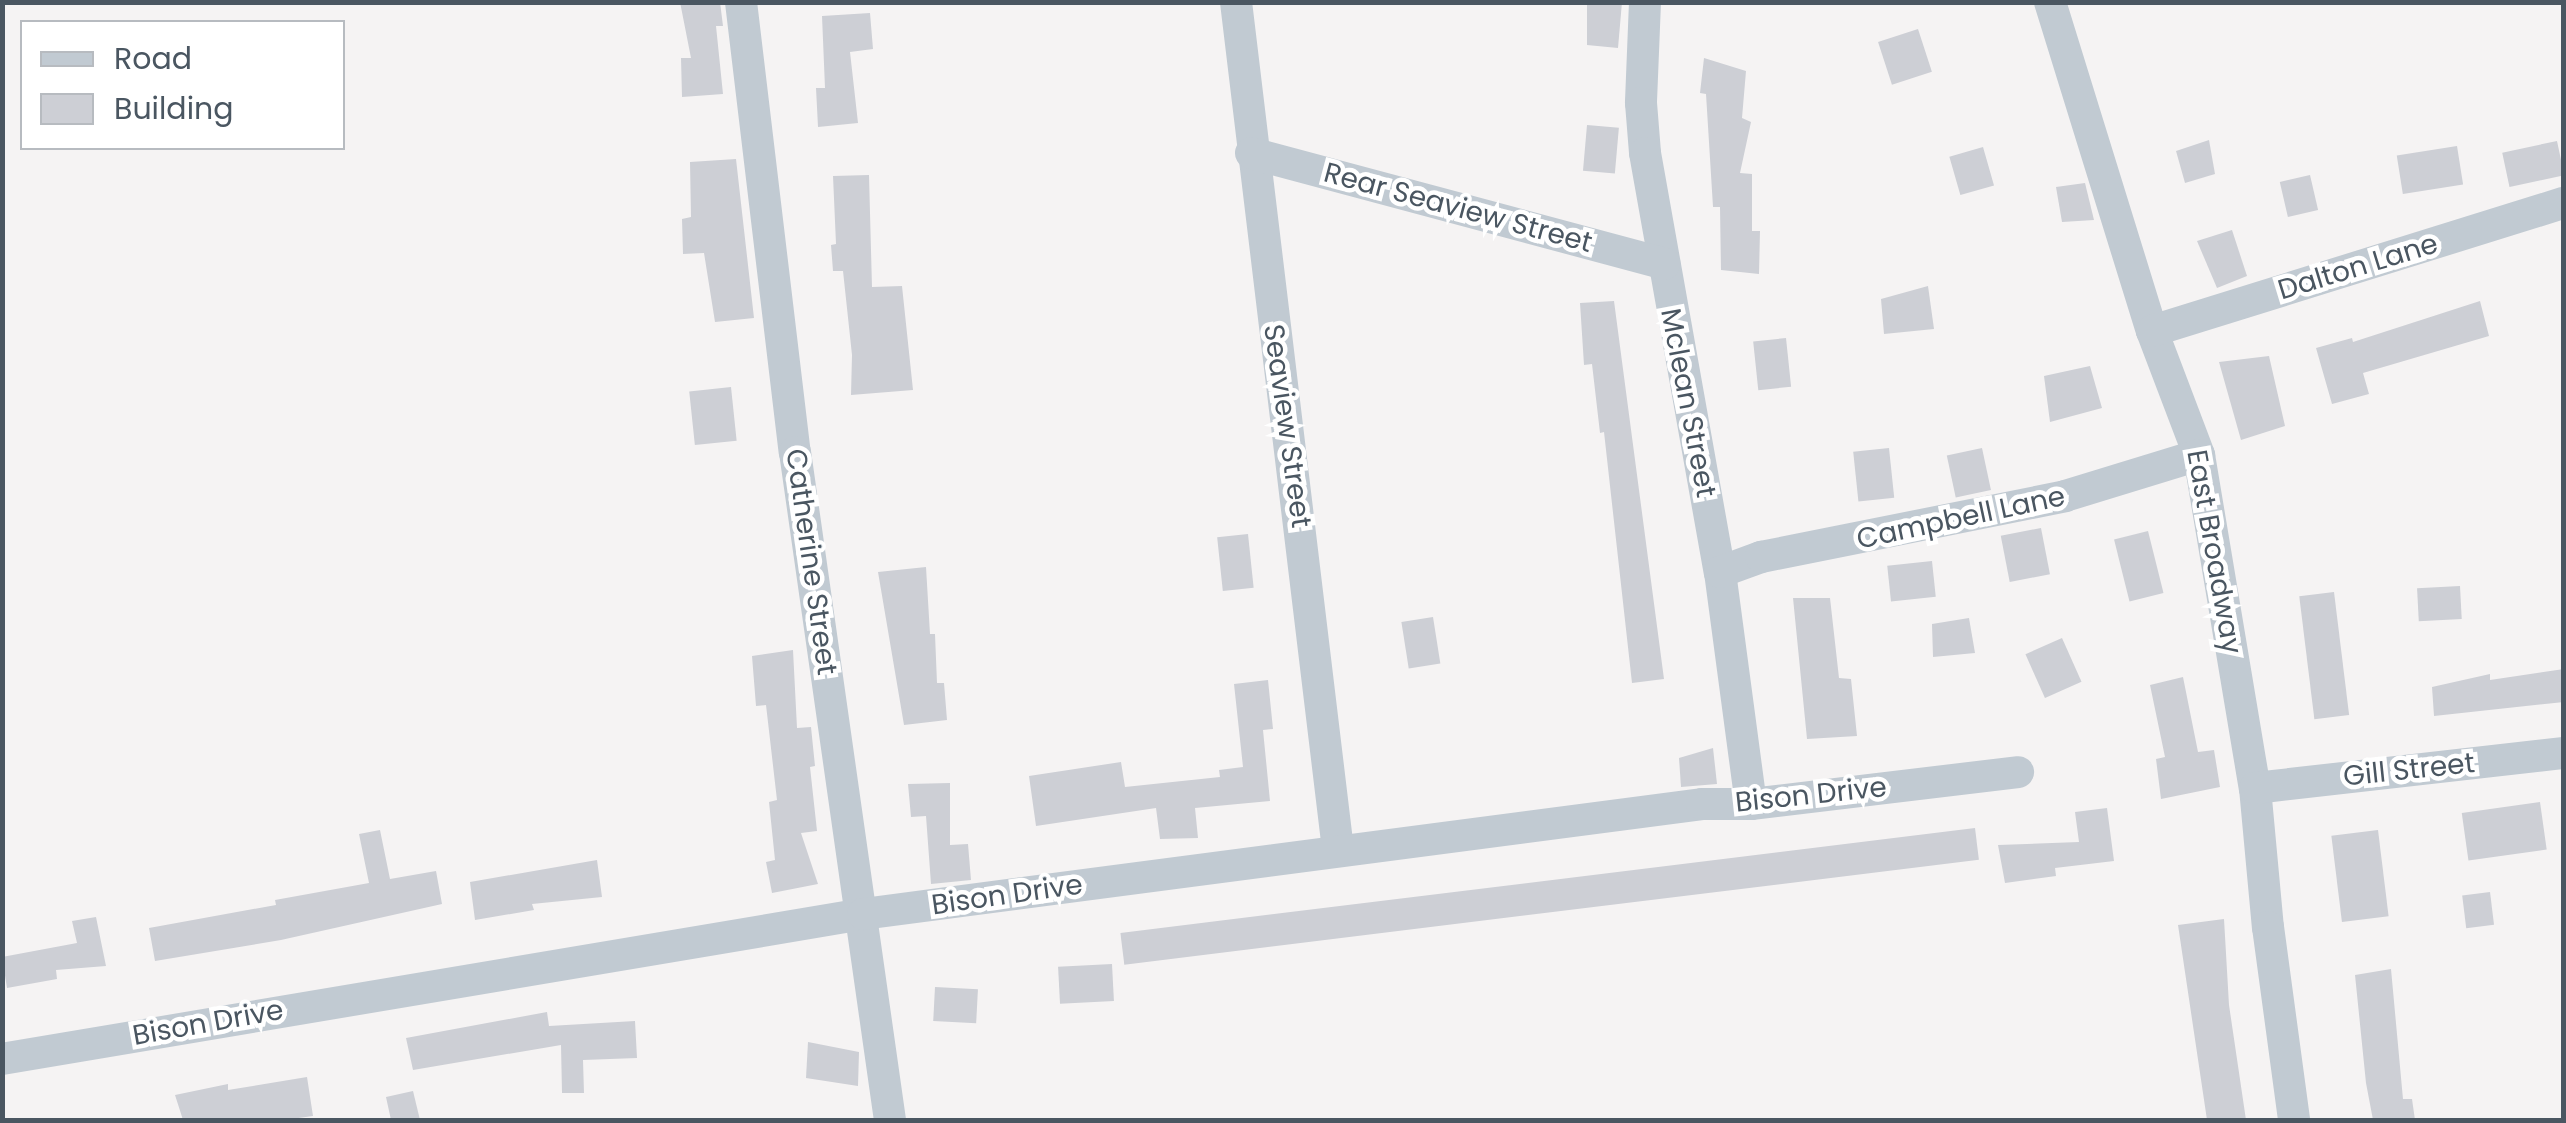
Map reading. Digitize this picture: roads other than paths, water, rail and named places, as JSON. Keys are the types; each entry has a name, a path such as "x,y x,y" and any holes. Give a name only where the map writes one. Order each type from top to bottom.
{"street":[{"name":"Catherine Street","path":"740,2 795,452 890,1120"},
{"name":"Seaview Street","path":"1236,2 1251,153 1338,850"},
{"name":"Mclean Street","path":"1645,2 1642,128 1720,572 1751,804"},
{"name":"East Broadway","path":"2050,2 2152,331 2199,455 2254,788 2294,1120"},
{"name":"Rear Seaview Street","path":"1251,153 1664,264"},
{"name":"Dalton Lane","path":"2152,331 2564,203"},
{"name":"Campbell Lane","path":"1720,572 1761,557 1852,542 2064,496 2199,455"},
{"name":"Gill Street","path":"2254,788 2564,752"},
{"name":"Bison Drive","path":"2,1059 863,914 1702,804 1751,804 2018,772"}]}
